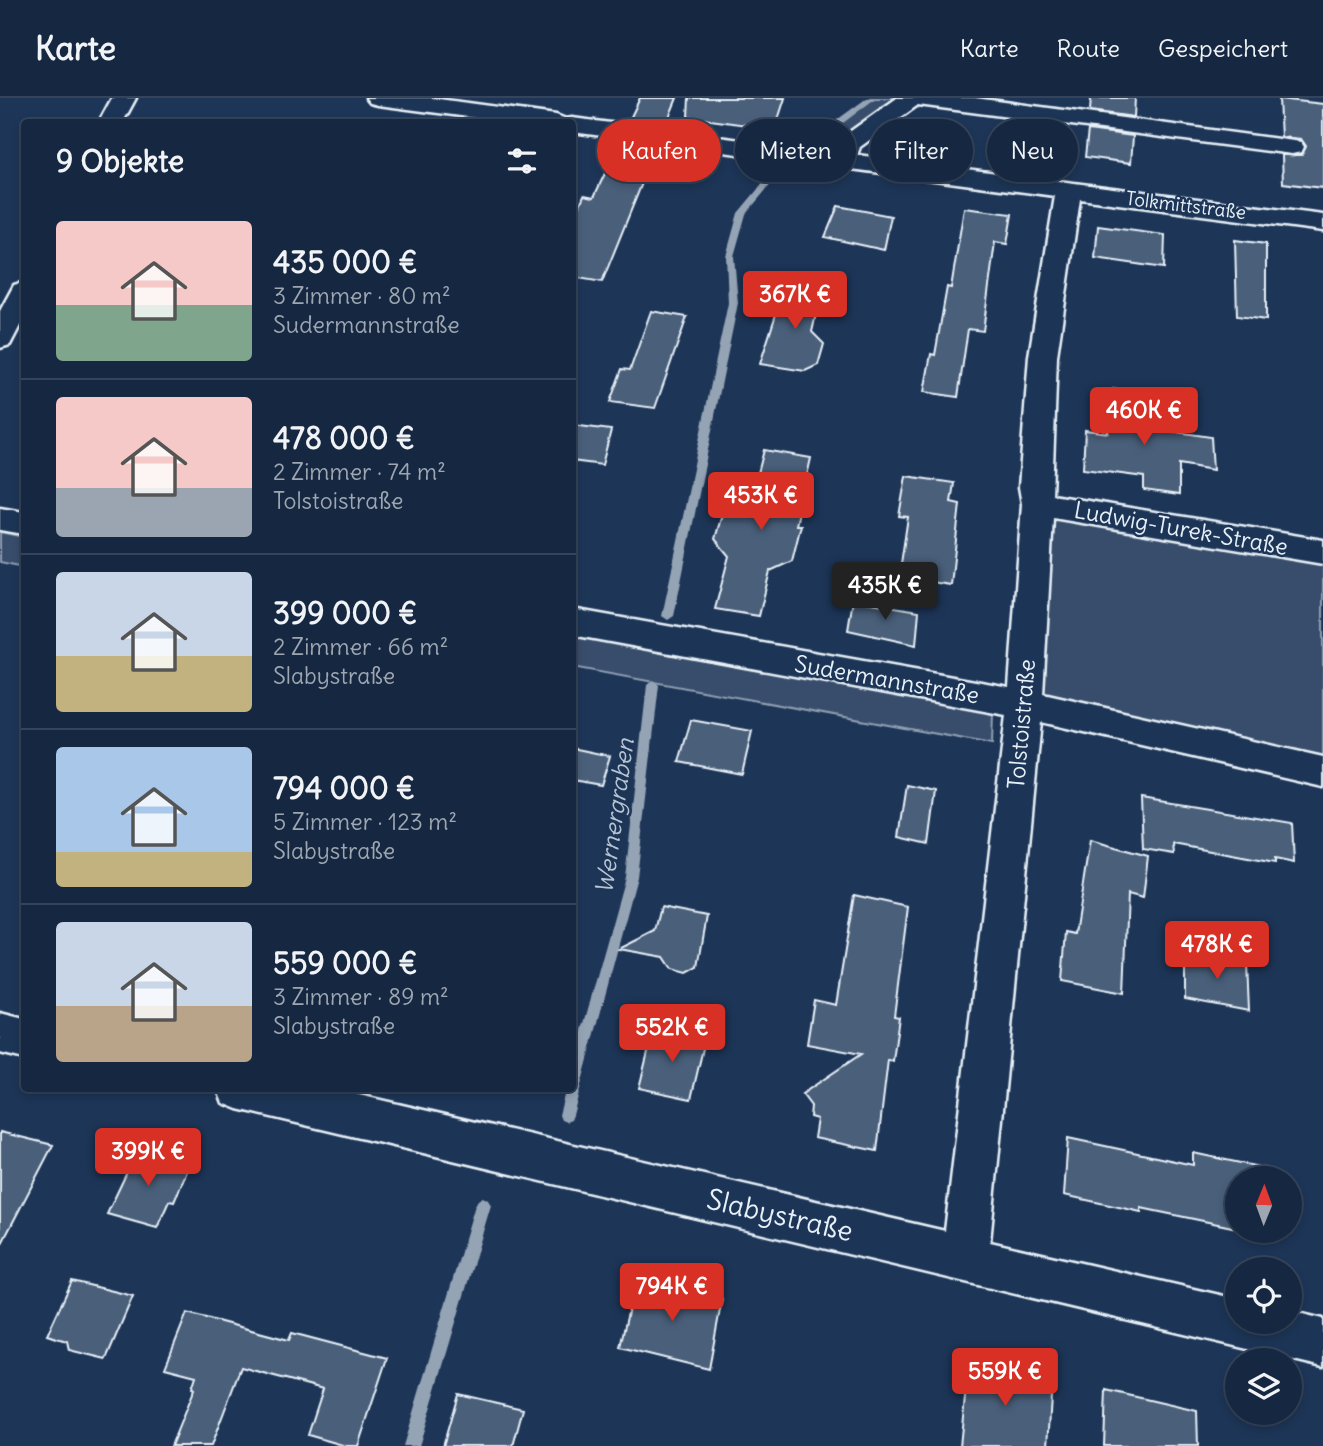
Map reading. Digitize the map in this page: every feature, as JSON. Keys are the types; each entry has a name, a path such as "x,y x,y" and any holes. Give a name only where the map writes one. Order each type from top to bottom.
{"street":[{"path":"113,119 124,98"},
{"path":"378,98 534,119"},
{"path":"856,139 912,98"},
{"path":"920,98 1292,147"},
{"name":"Tolkmittstraße","path":"576,126 735,147"},
{"name":"Tolkmittstraße","path":"856,163 1323,223"},
{"name":"Tolstoistraße","path":"965,1259 1025,704 1038,504 1035,487 1043,356 1069,190"},
{"path":"0,339 21,297"},
{"name":"Ludwig-Turek-Straße","path":"1038,504 1323,552"},
{"path":"0,519 21,522"},
{"name":"Sudermannstraße","path":"576,623 1025,704 1323,772"},
{"path":"0,1033 21,1038"},
{"name":"Slabystraße","path":"255,1092 1323,1343"}],"shaded area":[{"path":"870,98 900,98 856,132 856,119 842,119"},
{"path":"1053,513 1323,560 1323,757 1044,694"},
{"path":"0,532 21,536 21,566 0,562"},
{"path":"576,637 993,712 992,744 576,668"}],"building":[{"path":"640,98 677,98 668,119 630,119"},
{"path":"689,98 785,98 778,119 735,119 735,123 721,122 721,119 688,117"},
{"path":"1091,98 1135,98 1134,117 1090,111"},
{"path":"1279,99 1323,104 1323,188 1283,183 1282,155 1302,155 1306,146 1301,139 1281,137"},
{"path":"1088,130 1133,136 1131,163 1085,157"},
{"path":"601,182 642,182 602,282 576,278 576,214 584,195 594,197"},
{"path":"838,206 891,216 884,250 825,237"},
{"path":"964,208 1012,214 1007,244 995,242 983,331 968,329 958,397 924,392 931,354 935,355 947,287 951,288"},
{"path":"1098,226 1165,235 1164,268 1095,258"},
{"path":"1235,240 1266,244 1266,320 1237,316"},
{"path":"786,283 822,288 812,332 824,344 818,365 805,371 760,364"},
{"path":"651,311 687,317 655,408 610,402 622,369 630,370"},
{"path":"1113,389 1144,394 1143,427 1211,437 1213,470 1179,464 1179,495 1144,490 1144,477 1083,469 1085,430 1108,433"},
{"path":"576,426 611,430 602,465 576,462"},
{"path":"764,450 811,458 796,525 801,525 792,561 770,571 759,616 715,609 729,556 715,539 725,504 749,508"},
{"path":"906,476 954,483 951,502 960,504 951,585 899,577 908,517 899,516"},
{"path":"853,600 919,611 916,645 848,630"},
{"path":"691,720 752,731 742,774 679,762"},
{"path":"576,749 610,756 601,785 576,781"},
{"path":"907,785 936,791 929,844 899,837"},
{"path":"1141,798 1292,823 1294,863 1275,859 1275,863 1173,844 1174,854 1143,849"},
{"path":"1090,840 1148,856 1143,898 1128,894 1124,993 1062,981 1066,932 1075,934"},
{"path":"854,895 908,907 894,1016 899,1017 893,1061 888,1060 877,1151 814,1138 817,1119 810,1117 811,1106 802,1094 861,1054 807,1044 814,1000 836,1005"},
{"path":"661,907 707,916 698,967 687,973 672,969 664,957 619,949 655,931"},
{"path":"1185,952 1247,963 1249,1011 1185,999"},
{"path":"654,1028 705,1040 691,1099 639,1088"},
{"path":"0,1132 53,1145 0,1247"},
{"path":"1068,1138 1193,1165 1193,1153 1255,1166 1225,1166 1225,1226 1141,1208 1141,1212 1064,1195"},
{"path":"138,1149 186,1161 183,1168 188,1169 174,1202 169,1201 157,1228 107,1214"},
{"path":"636,1278 722,1299 709,1369 620,1347"},
{"path":"72,1281 133,1296 106,1359 69,1350 67,1341 47,1335"},
{"path":"187,1313 289,1340 292,1333 387,1358 358,1446 346,1446 308,1435 323,1389 241,1367 211,1446 171,1446 194,1389 192,1388 196,1376 165,1368"},
{"path":"969,1359 1052,1379 1048,1446 960,1446"},
{"path":"1106,1390 1197,1411 1198,1446 1104,1446"},
{"path":"458,1394 523,1409 513,1446 443,1446"}],"waterway":[{"name":"Wernergraben","path":"844,119 872,98"},
{"name":"Wernergraben","path":"668,616 733,303 730,256 742,213 768,182"},
{"name":"Wernergraben","path":"576,1078 631,877 653,685"},
{"name":"Wernergraben","path":"566,1115 572,1092"},
{"name":"Wernergraben","path":"411,1446 483,1205"}]}
